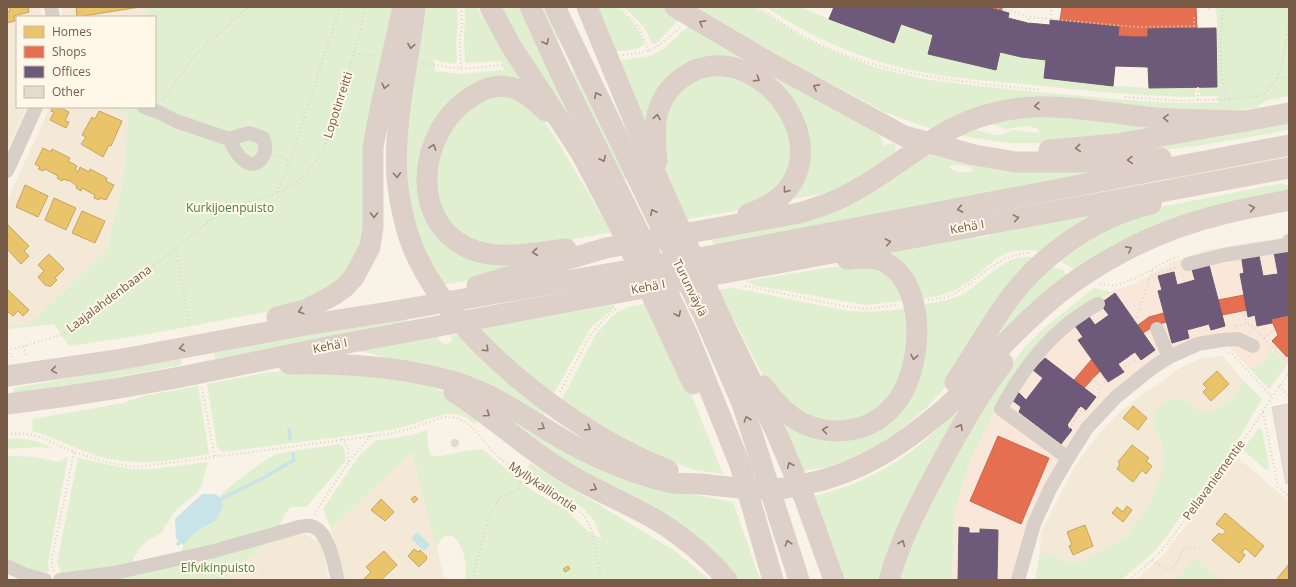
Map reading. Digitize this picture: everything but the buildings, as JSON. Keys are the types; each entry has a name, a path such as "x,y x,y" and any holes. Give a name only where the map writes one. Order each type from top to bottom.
{"highway":[{"path":"221,340 278,317 306,310 319,304 345,287 354,277 362,264 370,247 373,226 373,148 376,127 403,7"},
{"path":"416,7 398,126 396,151 401,205 408,233 418,259 431,282 450,309 475,338 500,362 544,398 580,424 614,444 645,461 675,472 697,483"},
{"path":"490,7 511,46 581,153 620,227 688,372 729,468 757,527"},
{"name":"Turunväylä","path":"530,7 566,85 650,255 688,336 740,465 772,580"},
{"name":"Turunväylä","path":"555,7 704,316 739,396 776,505 799,580"},
{"path":"587,7 660,184 717,310 777,434 804,497 834,580"},
{"path":"675,7 772,64 904,136 974,155 1016,162 1099,162 1202,153 1238,145 1289,144"},
{"path":"660,184 655,139 657,112 667,91 677,81 691,71 704,66 719,65 732,66 745,71 766,84 789,111 796,125 801,148 798,168 793,181 785,193 772,204 736,218 722,226"},
{"path":"561,122 527,94 509,87 500,86 490,88 480,91 470,97 454,111 446,121 438,134 430,155 427,191 433,213 438,222 454,239 476,251 514,254 588,246 608,248"},
{"path":"850,106 905,129 943,140 975,147 1010,150 1038,150 1117,144 1289,113"},
{"path":"485,290 608,248 799,213 829,204 847,196 870,182 941,134 971,120 1012,108 1046,106 1081,108 1157,118 1247,121"},
{"name":"Kehä I","path":"7,404 122,388 301,351 632,290 713,265 1289,144"},
{"name":"Kehä I","path":"10,368 117,360 306,325 361,317 450,292 485,290 622,271 795,259 1289,168"},
{"path":"928,423 944,397 965,368 1000,311 1035,270 1056,250 1076,236 1104,221 1133,209 1206,192 1249,176"},
{"path":"234,366 260,368 287,364 363,365 446,379 469,386 570,443 618,466 674,483 697,483 760,490 784,488 831,478 870,462 889,452 951,404 992,357 1030,319 1071,284 1095,268 1146,240 1190,223 1224,213 1289,200"},
{"path":"743,362 756,376 782,410 797,421 812,428 828,431 843,431 872,423 885,414 895,404 904,390 916,352 917,334 916,318 910,291 901,276 894,268 878,259 854,258 824,262 795,259"},
{"path":"889,580 900,545 938,468 971,409 991,378 1017,344 1030,319"},
{"path":"417,373 466,400 560,469 658,521 697,550 727,580"}],"street":[{"path":"7,171 36,108"},
{"path":"150,109 176,121 228,139"},
{"path":"1188,264 1224,255 1287,245 1289,241"},
{"path":"1068,458 1054,446 1001,409 1035,356 1062,328 1088,309 1098,304"},
{"path":"1156,329 1169,357"},
{"path":"1018,580 1034,524 1068,458 1095,418 1152,368 1169,357 1198,344 1238,339 1258,342"},
{"path":"7,566 26,575 54,578 114,573 214,552 299,527 312,526 320,531 326,540 338,580"}],"path":[{"path":"156,102 195,55 248,7"},
{"path":"277,192 290,161 340,7"},
{"name":"Lopotinreitti","path":"163,259 227,209 289,187 297,182 308,171 315,162 334,122 362,23 364,7"},
{"path":"461,7 461,69"},
{"path":"621,7 640,29 649,51"},
{"path":"758,7 818,44 869,63 945,79 1044,90"},
{"path":"994,7 1029,17 1136,27 1194,26 1194,15"},
{"path":"1010,11 1012,7"},
{"path":"1051,19 1052,7"},
{"path":"1223,7 1221,28 1222,78 1224,90 1229,99"},
{"path":"1028,24 1029,17"},
{"path":"1119,97 1181,101 1258,96 1266,92 1277,78 1282,64 1289,22"},
{"path":"640,53 657,48 681,27"},
{"path":"354,53 369,56"},
{"path":"435,65 461,69 490,66"},
{"path":"1277,78 1289,77"},
{"path":"1198,87 1198,100"},
{"path":"1258,96 1261,100"},
{"path":"176,248 189,327"},
{"name":"Laajalahdenbaana","path":"7,350 61,335 78,324 163,259"},
{"path":"1148,280 1156,274 1188,264"},
{"path":"1135,321 1148,280 1154,267"},
{"path":"572,371 591,334 608,315 619,308"},
{"path":"1243,311 1247,323"},
{"path":"1258,342 1275,329"},
{"path":"24,346 26,357"},
{"path":"1270,346 1289,365"},
{"path":"7,350 10,368"},
{"path":"1227,352 1232,354 1272,397"},
{"path":"1131,355 1134,360 1140,362"},
{"path":"1122,369 1134,360"},
{"name":"Pellavaniementie","path":"1129,580 1160,553 1236,452 1289,372"},
{"path":"1093,378 1100,387"},
{"path":"1094,402 1098,398 1100,387 1107,380"},
{"path":"202,385 215,458"},
{"path":"1279,386 1289,396"},
{"path":"1078,409 1082,411 1088,410"},
{"path":"1070,428 1082,411"},
{"path":"1263,412 1278,487 1289,496"},
{"name":"Myllykalliontie","path":"7,434 30,434 51,441 74,452 126,466 137,467 215,458 341,439 388,434 409,430 444,417 458,418 472,427 490,448 516,472 583,514 592,531 601,580"},
{"path":"312,526 317,510 348,463 371,435"},
{"path":"341,439 348,447 348,463"},
{"path":"54,578 52,558 74,452"},
{"path":"516,472 522,463"},
{"path":"473,580 489,516 500,497 518,490 522,476"},
{"path":"1152,560 1163,569 1173,569 1184,550 1196,548"}],"shaded area":[{"path":"7,7 40,7 42,16 16,16 16,108 27,108 7,151"},
{"path":"61,7 147,7 146,16 63,16"},
{"path":"50,108 111,108 128,114 124,176 101,273 53,322 7,326 7,201"},
{"path":"1289,237 1289,362 1269,389 1227,345 1180,347 1080,432 1014,580 952,580 954,515 969,463 994,412 1032,355 1083,309 1113,291 1134,284 1170,263 1207,250"},
{"path":"1223,356 1243,380 1232,399 1214,411 1199,411 1183,398 1152,425 1162,443 1164,461 1160,479 1149,506 1125,537 1079,563 1061,561 1047,553 1040,553 1041,532 1075,466 1097,436 1123,409 1180,368 1202,358"},
{"path":"412,452 445,580 346,580 331,529"},
{"path":"1238,458 1289,501 1289,580 1136,580 1163,555"},
{"path":"305,534 321,543 329,580 223,580 271,539"}],"green space":[{"name":"Kurkijoenpuisto","path":"147,7 399,7 369,220 359,262 325,294 271,311 144,335 69,346 54,324 7,329 7,326 29,324 107,250 124,176 128,114 111,108 156,108 156,16 146,16"},
{"path":"424,7 457,7 457,62 454,64 434,60 435,71 460,74 504,70 501,61 465,63 464,7 476,7 529,84 515,79 435,128 436,228 528,259 478,279 442,285 428,261 415,224 403,152"},
{"path":"498,7 518,7 575,126"},
{"path":"539,7 546,7 559,37 556,42"},
{"path":"598,7 618,7 638,29 644,45 632,50 611,51"},
{"path":"624,7 668,7 682,16 658,42 654,44 651,42 644,27"},
{"path":"696,7 755,7 802,37 836,53 877,68 929,80 1014,90 1140,101 1219,103 1217,96 1201,96 1199,87 1217,87 1217,14 1215,7 1289,7 1289,96 1265,101 1256,108 1234,110 1173,111 1085,103 935,130 884,112 783,58"},
{"path":"766,7 801,7 894,43 901,24 933,35 929,54 995,70 1000,52 1021,57 1046,60 1044,78 1113,86 1149,88 1196,87 1195,97 1109,92 975,80 905,69 843,49 804,30"},
{"path":"692,23 885,136 877,135 882,139 884,147 894,143 896,147 894,155 837,191 787,200 797,187 784,93 696,63 650,139 616,61 651,56 663,49"},
{"path":"575,71 628,178 623,180 570,72"},
{"path":"711,72 761,88 795,136 786,181 742,209 683,220 670,186 664,164 663,126 673,94"},
{"path":"507,93 538,111 612,232 551,244 499,251 469,244 435,203 432,192 443,137 477,100"},
{"path":"1011,113 1193,123 1052,143 1009,143 963,136 965,131 971,129 996,135 1002,135 1013,130 1039,133 1038,129 1028,126 1006,129 993,124"},
{"path":"1289,121 1289,130 1204,145 1141,153 1100,149"},
{"path":"931,149 1120,168 716,246 707,235 784,220","holes":["952,165 968,166 972,170 976,171 958,172 949,167"]},
{"path":"1289,153 1289,160 1170,181 1169,175"},
{"path":"1279,184 1289,185 1289,192 1076,270 1058,260 1084,238 1155,208"},
{"path":"1105,210 1042,252 1026,250 1013,251 992,262 964,285 948,293 933,297 921,299 884,253 974,235 977,238 990,236 990,231"},
{"path":"1020,257 1036,258 944,389 925,409 879,445 857,456 828,467 801,471 777,419 883,425 924,305 963,294 1005,263"},
{"path":"859,263 885,268 907,300 866,305 757,286 745,281"},
{"path":"1051,266 1063,270 1067,276 991,347 1001,324 1008,314"},
{"path":"734,288 849,311 864,312 906,308 910,311 901,380 870,419 816,425 775,395 760,370 735,321 728,313 715,290"},
{"path":"1094,288 1112,292 1083,309 1032,355 994,412 969,463 954,515 952,580 897,580 921,519 1001,377 1025,347 1042,330"},
{"path":"650,303 689,389 723,474 695,470 651,455 561,401 596,334 613,315 628,307"},
{"path":"614,305 615,307 591,327 553,395 476,329"},
{"path":"406,318 410,323 215,359 214,353"},
{"path":"459,334 546,410 541,419 404,364 355,350 438,337 445,345 453,339 450,336"},
{"path":"1271,350 1286,366 1269,389 1249,368 1263,362 1270,354"},
{"path":"181,359 181,365 81,384 14,394 13,389 24,386"},
{"path":"288,370 357,372 427,385 448,394 480,419 474,424 467,418 456,414 445,414 390,430 225,452 220,450 217,447 207,384"},
{"path":"1243,380 1262,399 1233,448 1155,551 1121,580 1035,580 1040,553 1047,553 1061,561 1079,563 1125,537 1149,506 1160,479 1164,461 1162,443 1152,425 1162,404 1169,400 1183,398 1199,411 1214,411 1232,399"},
{"path":"198,386 209,454 164,461 134,462 104,458 32,431 33,419 123,403 143,396"},
{"path":"481,401 692,494 733,502 760,580 735,580"},
{"path":"954,412 959,419 883,580 841,580 811,497 865,479 893,464 931,435"},
{"path":"1260,428 1262,430 1269,466 1268,469 1265,469 1244,451 1244,448"},
{"path":"427,430 428,447 431,456 442,456 482,449 534,492 566,510 588,531 602,539 593,519 581,506 528,475 526,471 530,463 675,551 710,580 465,580 466,568 464,555 455,539 451,535 443,537 436,547 412,452 331,529 323,509 358,457 375,441 412,435"},
{"path":"7,439 31,440 54,449 40,447 7,449"},
{"path":"339,444 343,447 346,455 345,462 306,507 290,507 279,528 181,553 183,545 196,532 204,528 222,498 220,496 257,466 272,456 278,454"},
{"path":"7,457 35,457 57,462 68,457 48,562 49,571 45,573 28,569 7,558"},
{"path":"78,458 129,469 152,469 208,462 202,484 198,492 174,512 161,533 147,541 138,550 133,559 134,563 65,576 61,573 57,562"},
{"name":"Elfvikinpuisto","path":"271,539 223,580 114,580"},
{"path":"1195,558 1219,580 1175,580"}],"water":[{"path":"202,494 219,496 223,507 216,520 196,532 183,545 176,538 175,519"},
{"path":"417,532 430,545 424,551 411,538"}],"waterway":[{"path":"289,429 290,439"},
{"path":"217,501 263,478 294,460 293,454"},
{"path":"178,544 182,538"}]}
